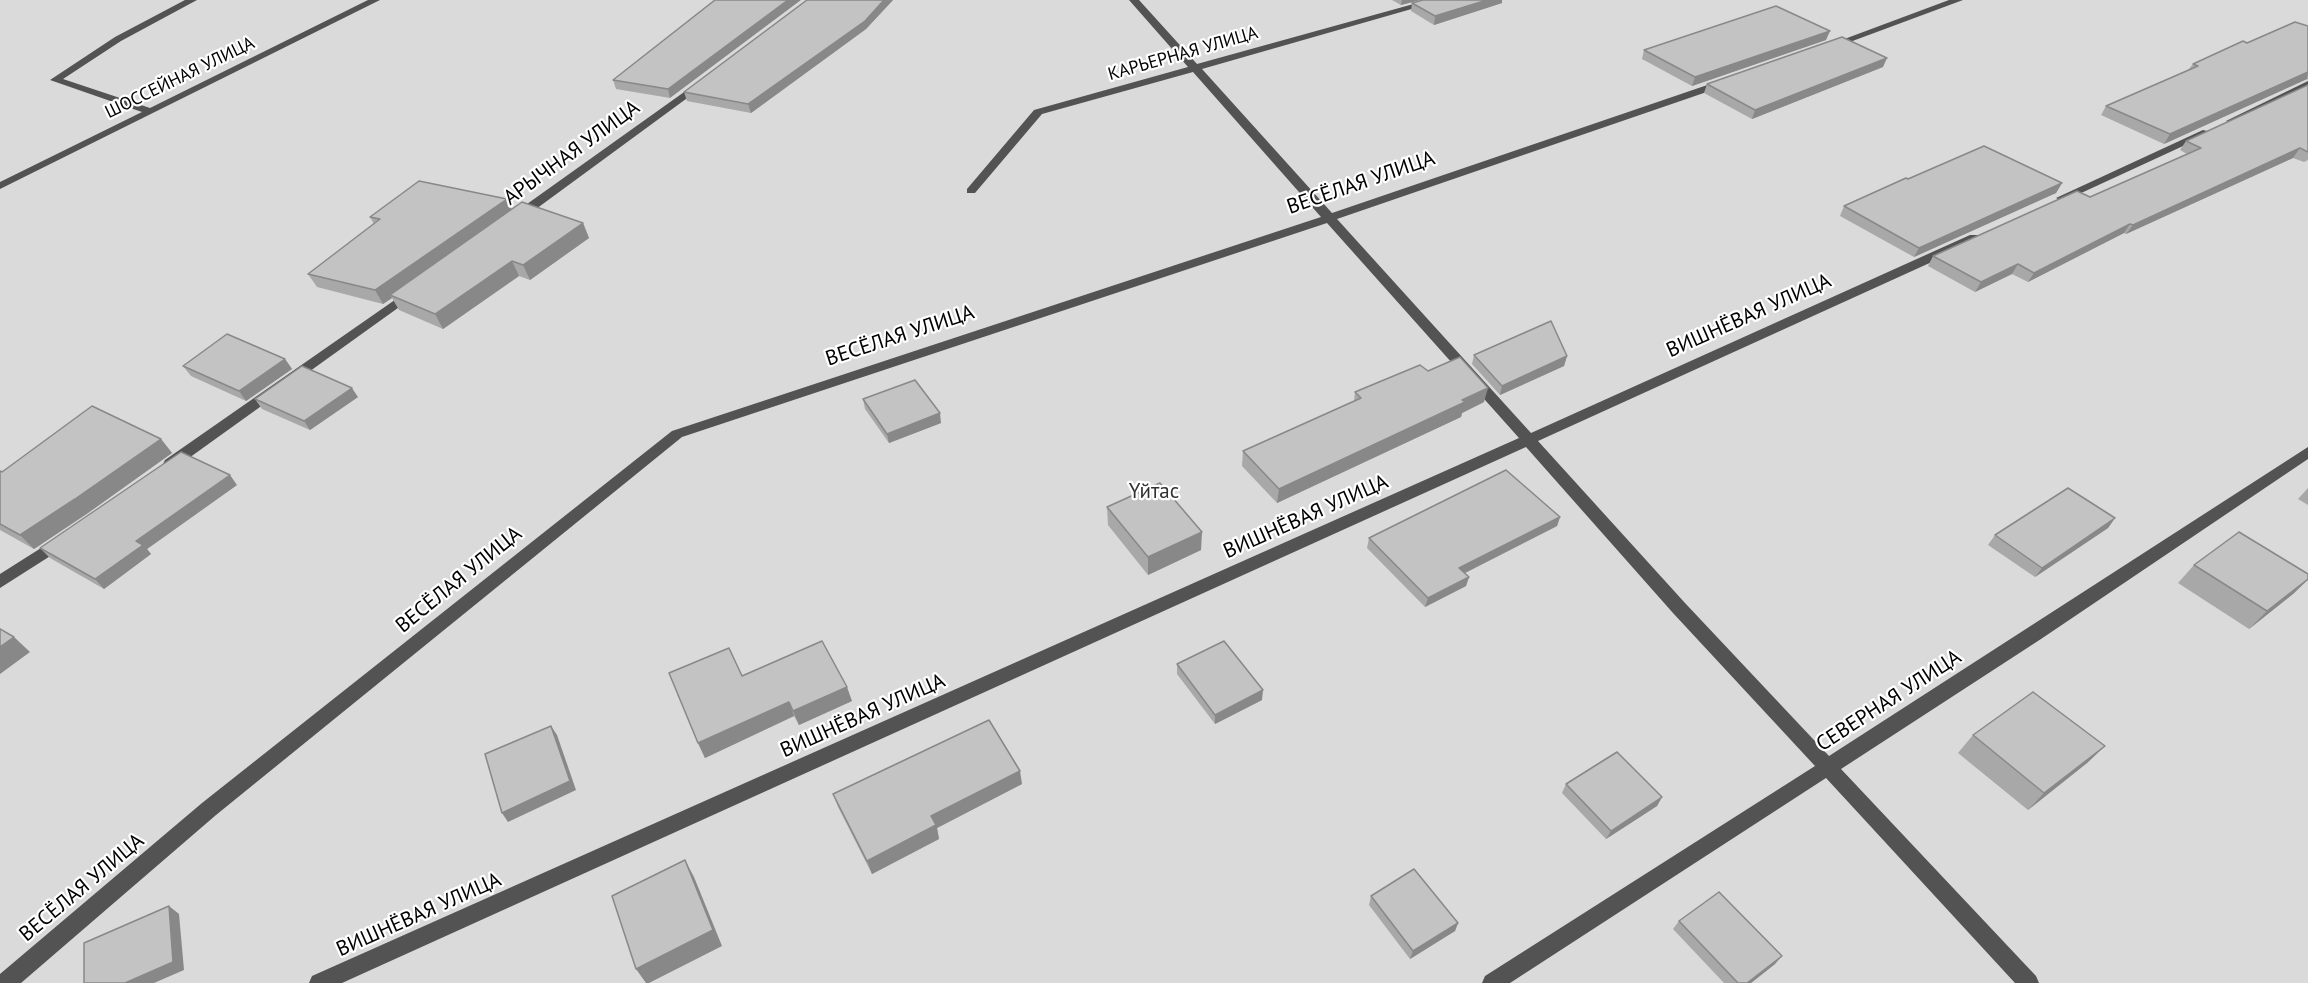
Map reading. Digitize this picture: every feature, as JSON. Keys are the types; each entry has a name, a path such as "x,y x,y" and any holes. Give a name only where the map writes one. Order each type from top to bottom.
{"street":[{"path":"150,111 55,80 118,39 192,0"},
{"name":"ШОССЕЙНАЯ УЛИЦА","path":"0,186 375,0"},
{"path":"1134,0 1679,608 2029,983"},
{"name":"КАРЬЕРНАЯ УЛИЦА","path":"971,191 1038,112 1437,0"},
{"path":"1820,50 1958,0"},
{"name":"ВЕСЁЛАЯ УЛИЦА","path":"5,983 209,808 677,434 1329,218 1742,76"},
{"name":"АРЫЧНАЯ УЛИЦА","path":"507,224 708,78"},
{"path":"2049,204 2308,84"},
{"name":"ВИШНЁВАЯ УЛИЦА","path":"319,983 1984,233"},
{"path":"161,471 421,286"},
{"name":"СЕВЕРНАЯ УЛИЦА","path":"1492,983 2035,634 2308,452"},
{"path":"0,582 75,532"}],"green space":[{"name":"Үйтас","path":"0,0 2308,0 2308,983 0,983"}],"building":[{"path":"715,0 788,0 668,89 613,80"},
{"path":"807,0 884,0 865,21 748,104 684,92"},
{"path":"1423,0 1487,0 1435,16 1412,3"},
{"path":"1776,6 1830,31 1695,77 1644,50"},
{"path":"2295,22 2308,26 2308,72 2170,134 2106,106 2198,66 2193,64 2243,41 2247,43"},
{"path":"1842,37 1887,58 1755,110 1707,84"},
{"path":"2308,85 2308,152 2300,148 2133,225 2130,224 2034,273 2018,264 1981,282 1933,256 2077,191 2090,197 2201,148 2186,141"},
{"path":"1984,146 2062,183 1919,248 1844,206 1906,178"},
{"path":"419,181 507,199 375,290 308,274 380,219 370,217"},
{"path":"522,202 583,223 523,265 512,261 435,314 390,295"},
{"path":"1551,321 1567,356 1502,386 1474,355"},
{"path":"227,334 285,359 239,391 183,366"},
{"path":"1460,357 1488,388 1462,400 1465,402 1279,489 1243,451 1361,398 1355,392 1420,365 1428,371"},
{"path":"302,366 352,388 304,421 255,399"},
{"path":"915,380 940,413 887,434 863,399"},
{"path":"92,406 161,439 20,535 0,524 0,471 2,472"},
{"path":"181,452 230,475 136,541 143,545 95,579 40,548"},
{"path":"1506,470 1560,517 1459,568 1469,577 1428,598 1369,538"},
{"path":"1160,483 1202,532 1148,557 1107,507"},
{"path":"2068,488 2115,518 2042,568 1995,535"},
{"path":"2239,532 2308,574 2308,579 2267,611 2194,565"},
{"path":"0,629 14,637 0,647"},
{"path":"822,641 847,687 793,711 789,702 698,743 669,673 729,648 742,676"},
{"path":"1224,641 1263,690 1215,715 1177,664"},
{"path":"2033,692 2105,746 2044,793 1973,735"},
{"path":"989,720 1020,771 931,816 936,825 867,861 833,794"},
{"path":"551,726 570,781 502,813 485,754"},
{"path":"1617,752 1662,797 1611,831 1566,784"},
{"path":"685,860 713,930 636,969 612,896"},
{"path":"1414,869 1458,923 1413,951 1371,896"},
{"path":"1719,892 1782,956 1747,983 1738,983 1679,921"},
{"path":"169,906 173,962 125,983 84,983 84,943"}]}
